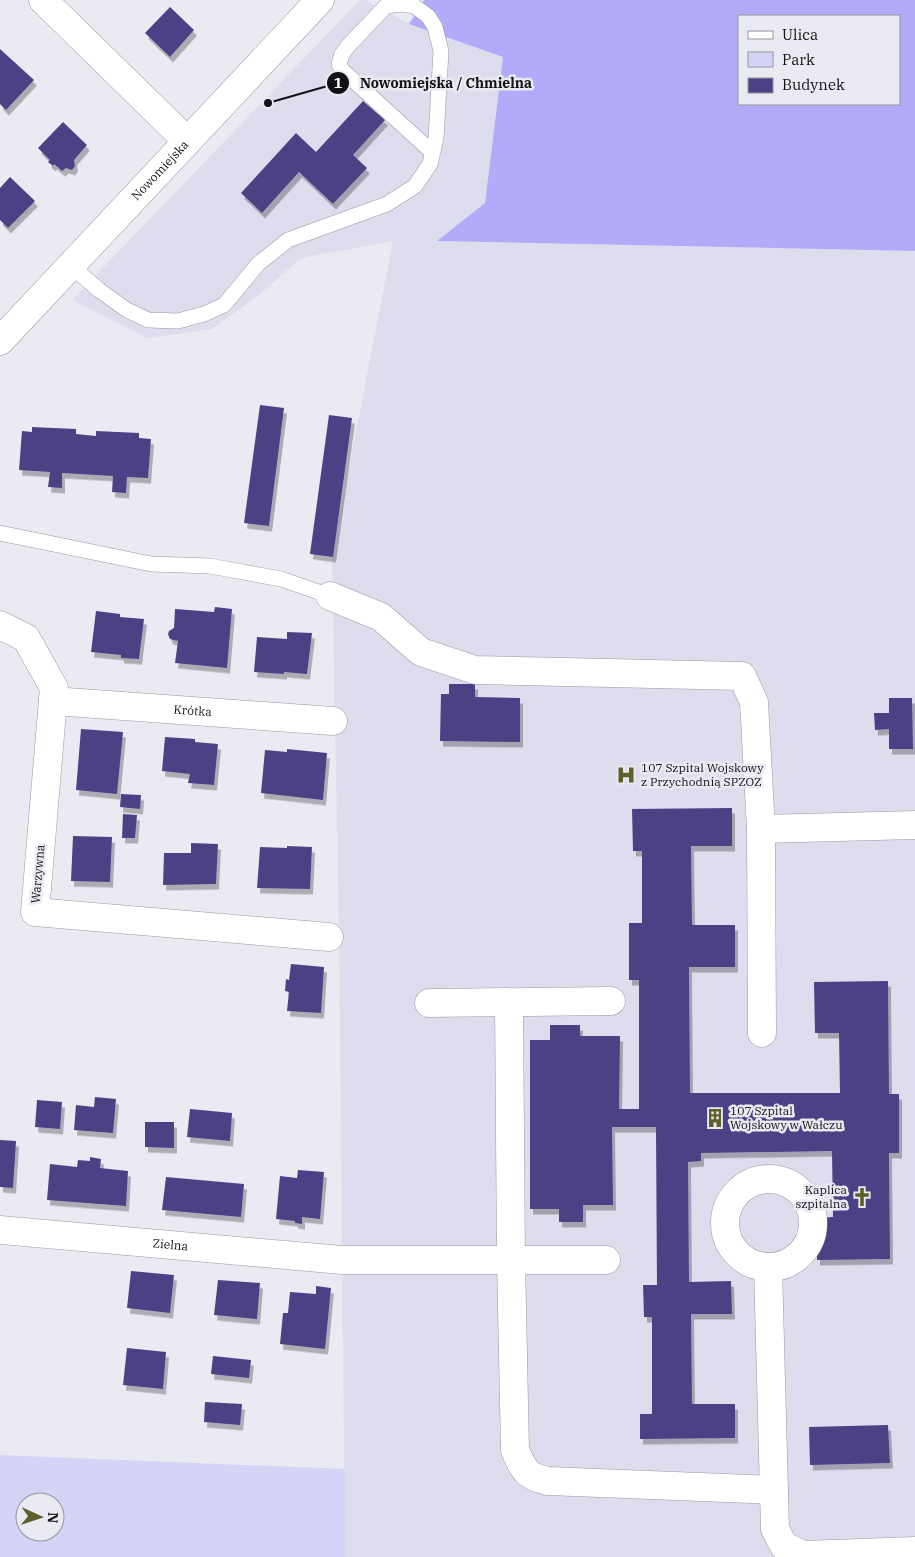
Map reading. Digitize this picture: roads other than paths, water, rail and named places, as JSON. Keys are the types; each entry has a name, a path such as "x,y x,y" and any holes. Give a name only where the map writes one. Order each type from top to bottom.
{"street":[{"path":"43,0 187,141"},
{"name":"Nowomiejska","path":"0,341 320,0"},
{"path":"330,596 381,617 421,652 475,670 742,676 754,702 761,829 762,1033"},
{"name":"Warzywna","path":"0,625 26,638 54,688 35,912 328,937"},
{"name":"Krótka","path":"52,702 333,721"},
{"path":"761,829 915,825"},
{"path":"429,1003 509,1004 611,1001"},
{"path":"509,1004 515,1450 522,1466 532,1477 548,1480 774,1490"},
{"name":"Zielna","path":"0,1230 342,1260 606,1260"},
{"path":"768,1267 775,1529 784,1546 803,1555 915,1551"}],"lane":[{"path":"71,266 99,290 127,310 148,320 178,321 204,314 224,305 258,264 288,240 387,204 415,186 430,164 436,138 441,50 436,27 428,16 414,6 402,4 386,6 348,46 342,54 339,64 342,70 432,152"},
{"path":"0,532 151,564 210,566 282,579 330,596"}],"place":[{"name":"Nowomiejska / Chmielna","path":"268,103"},
{"name":"107 Szpital Wojskowy z Przychodnią SPZOZ","path":"626,775"},
{"name":"107 Szpital Wojskowy w Wałczu","path":"715,1118"},
{"name":"Kaplica szpitalna","path":"862,1197"}]}
